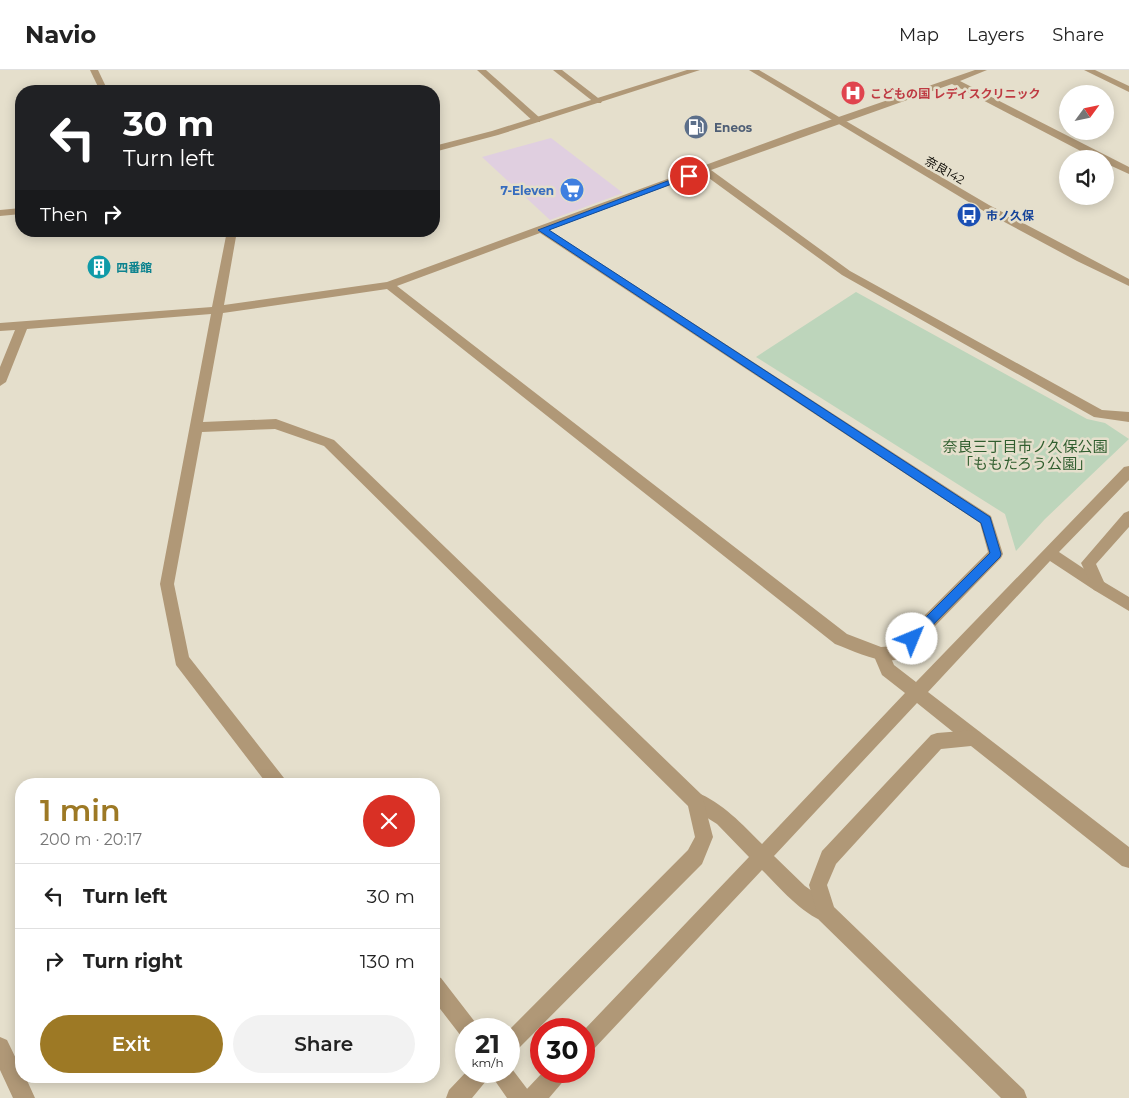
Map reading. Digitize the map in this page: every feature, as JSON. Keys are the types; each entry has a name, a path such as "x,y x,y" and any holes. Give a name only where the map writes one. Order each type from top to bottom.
{"street":[{"path":"94,70 101,85"},
{"path":"481,70 537,120"},
{"path":"557,70 598,101"},
{"path":"440,147 537,120 696,70"},
{"name":"奈良142","path":"753,70 946,185 1082,260 1129,282"},
{"path":"0,327 217,310 389,285 983,70"},
{"path":"1088,70 1129,89"},
{"path":"953,82 1087,150"},
{"path":"1114,164 1129,171"},
{"path":"705,170 846,273 1099,414 1129,417"},
{"path":"0,213 15,212"},
{"path":"389,285 841,639 881,654 898,653 996,554 986,520 542,230"},
{"path":"231,237 198,427 167,584 182,660 273,778"},
{"path":"0,382 23,326"},
{"path":"198,427 276,424 329,443 696,801 723,818 798,893 826,913 1016,1098"},
{"path":"595,1033 1049,553 1129,471"},
{"path":"1099,586 1088,563 1129,517"},
{"path":"1049,553 1129,606"},
{"path":"881,654 888,670 1129,859"},
{"path":"826,913 818,885 829,858 936,741 974,738"},
{"path":"520,1033 695,857 704,837 696,801"},
{"path":"440,993 460,1018"},
{"path":"0,1047 15,1079"},
{"path":"17,1083 24,1098"},
{"path":"457,1098 471,1083"},
{"path":"509,1083 520,1098"},
{"path":"534,1098 548,1083"}],"shaded area":[{"path":"551,138 623,193 550,220 482,157"}],"green space":[{"name":"奈良三丁目市ノ久保公園 「ももたろう公園」","path":"856,292 1087,419 1105,423 1129,439 1045,519 1016,551 1005,514 756,357"}],"place":[{"name":"こどもの国 レディスクリニック","path":"853,93"},
{"name":"Eneos","path":"696,127"},
{"name":"7-Eleven","path":"572,190"},
{"name":"市ノ久保","path":"969,215"},
{"name":"四番館","path":"99,267"}],"route":[{"path":"689,176 542,230 986,520 996,554 912,639"}]}
